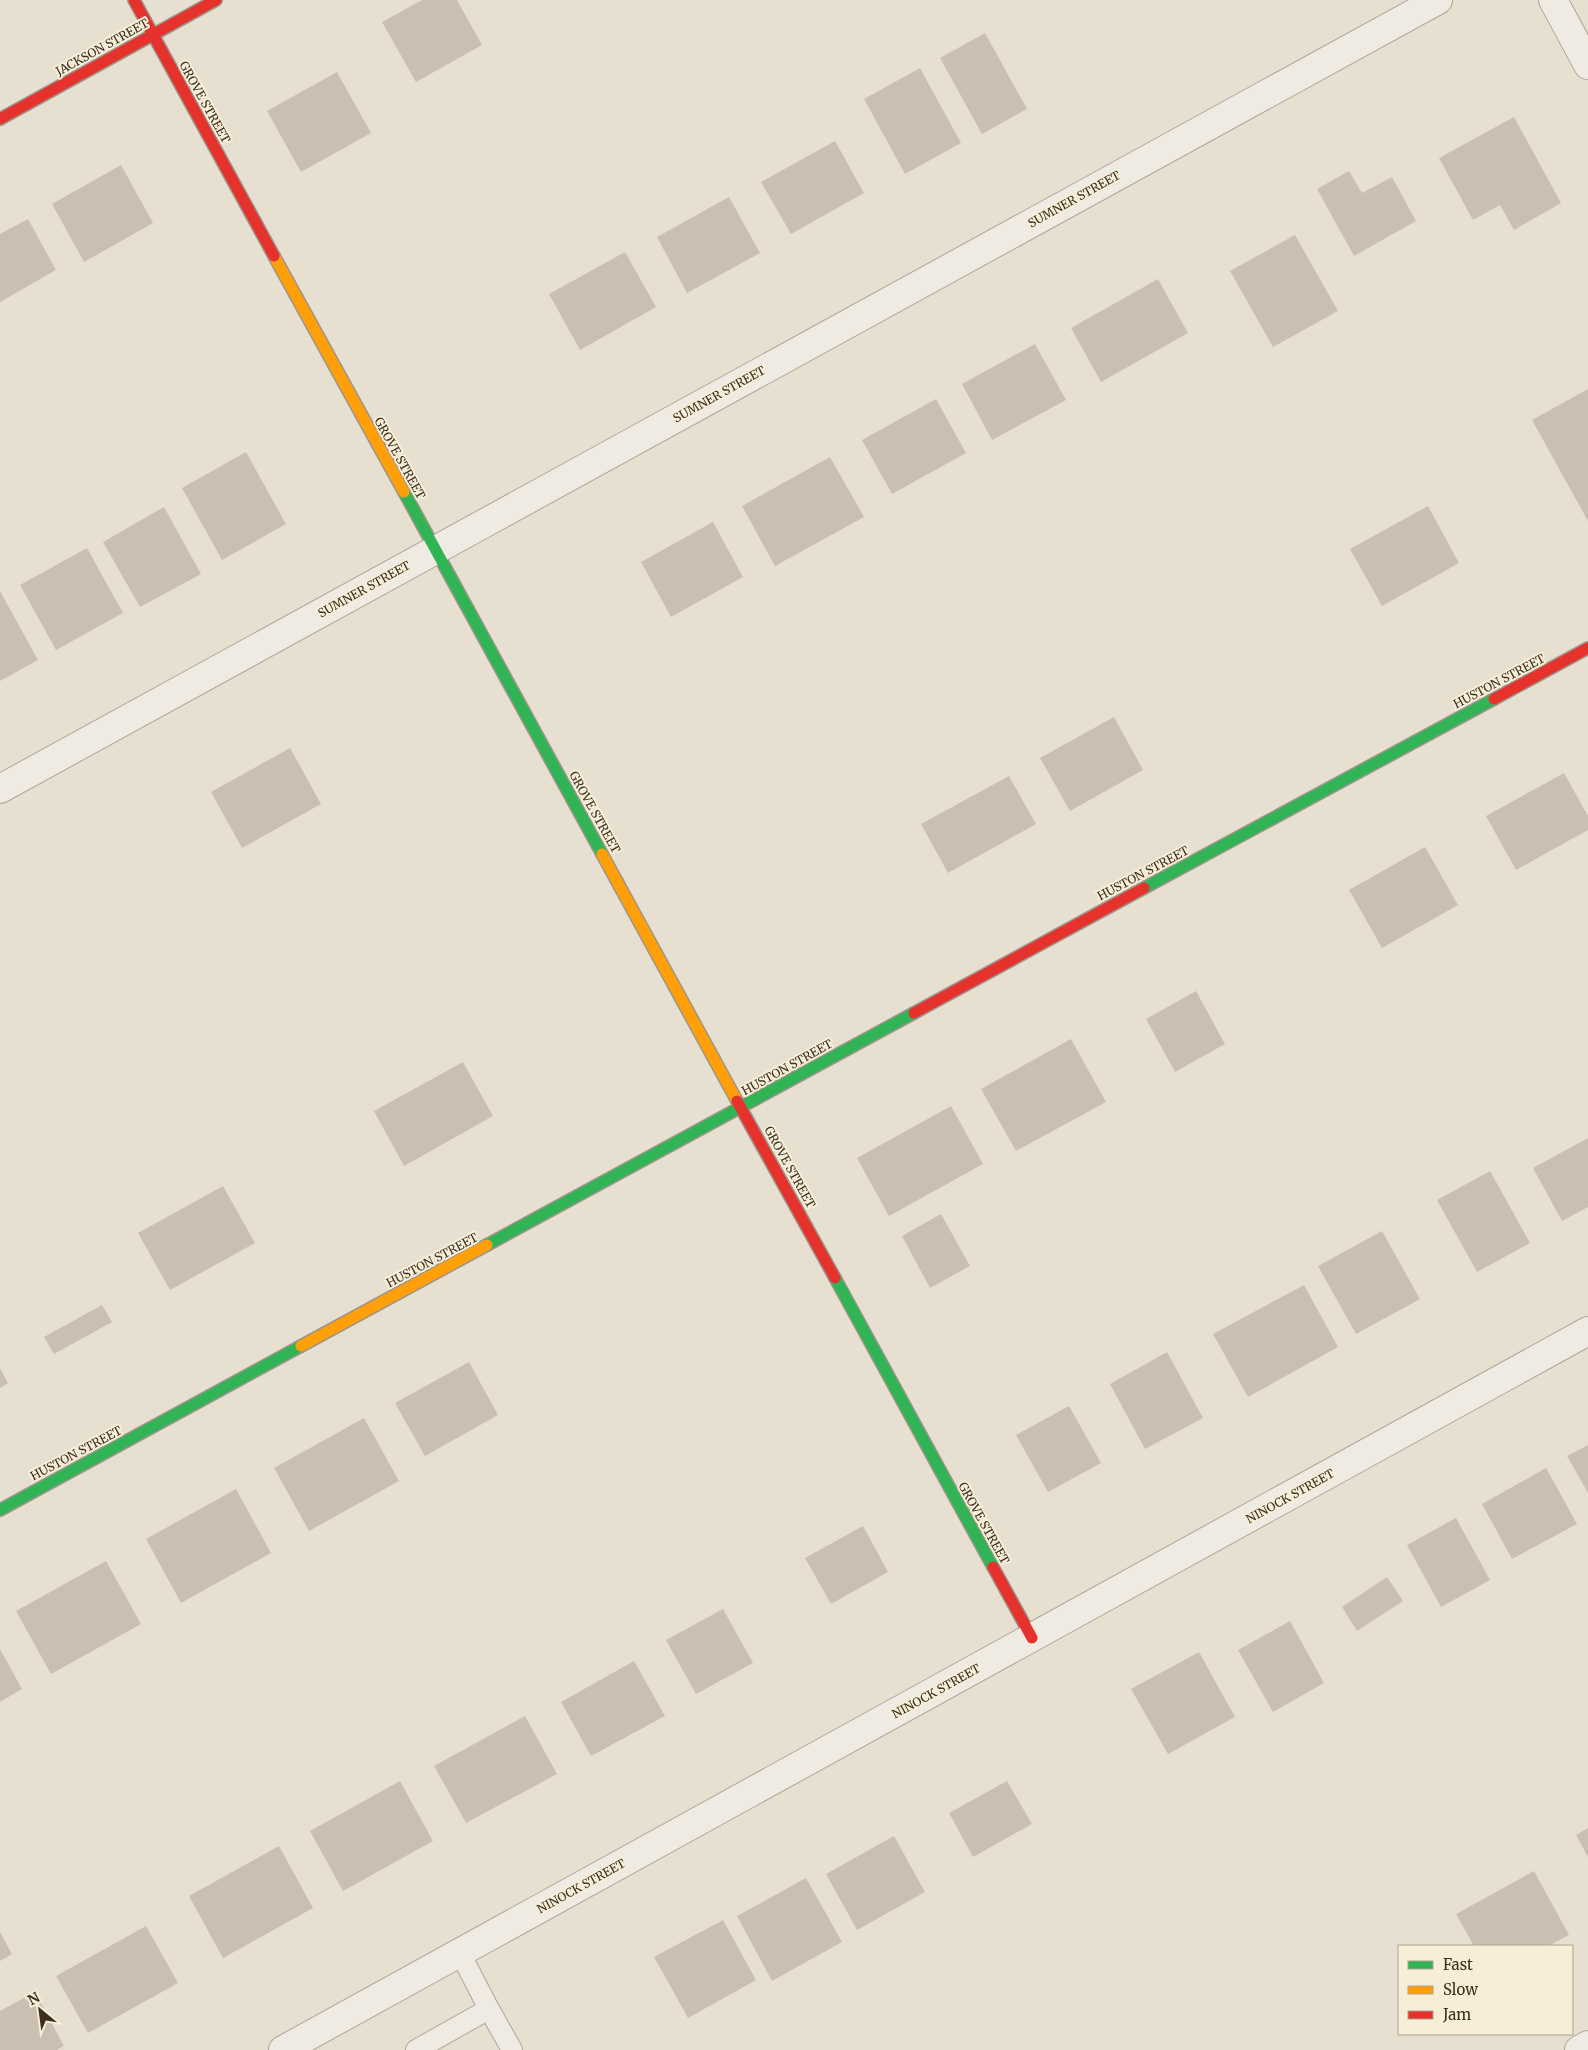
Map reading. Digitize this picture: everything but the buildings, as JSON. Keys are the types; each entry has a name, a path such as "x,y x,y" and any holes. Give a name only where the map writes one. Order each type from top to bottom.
{"street":[{"name":"GROVE STREET","path":"134,0 1032,1638"},
{"name":"JACKSON STREET","path":"0,118 216,0"},
{"name":"SUMNER STREET","path":"0,789 1438,0"},
{"path":"1553,0 1588,65"},
{"name":"HUSTON STREET","path":"0,1510 742,1108 975,979 1588,648"},
{"name":"NINOCK STREET","path":"283,2050 1588,1331"},
{"path":"1579,2050 1588,2045"}],"lane":[{"path":"460,1953 512,2050"},
{"path":"416,2050 489,2009"}],"traffic: fast":[{"path":"404,492 602,854"},
{"path":"1144,888 1494,699"},
{"path":"487,1245 914,1013"},
{"path":"835,1278 993,1567"},
{"path":"0,1510 301,1346"}],"traffic: slow":[{"path":"274,256 404,492"},
{"path":"602,854 737,1101"},
{"path":"301,1346 487,1245"}],"traffic: jam":[{"path":"134,0 274,256"},
{"path":"0,119 216,0"},
{"path":"1494,699 1588,648"},
{"path":"914,1013 1144,888"},
{"path":"737,1101 835,1278"},
{"path":"993,1567 1032,1638"}]}
